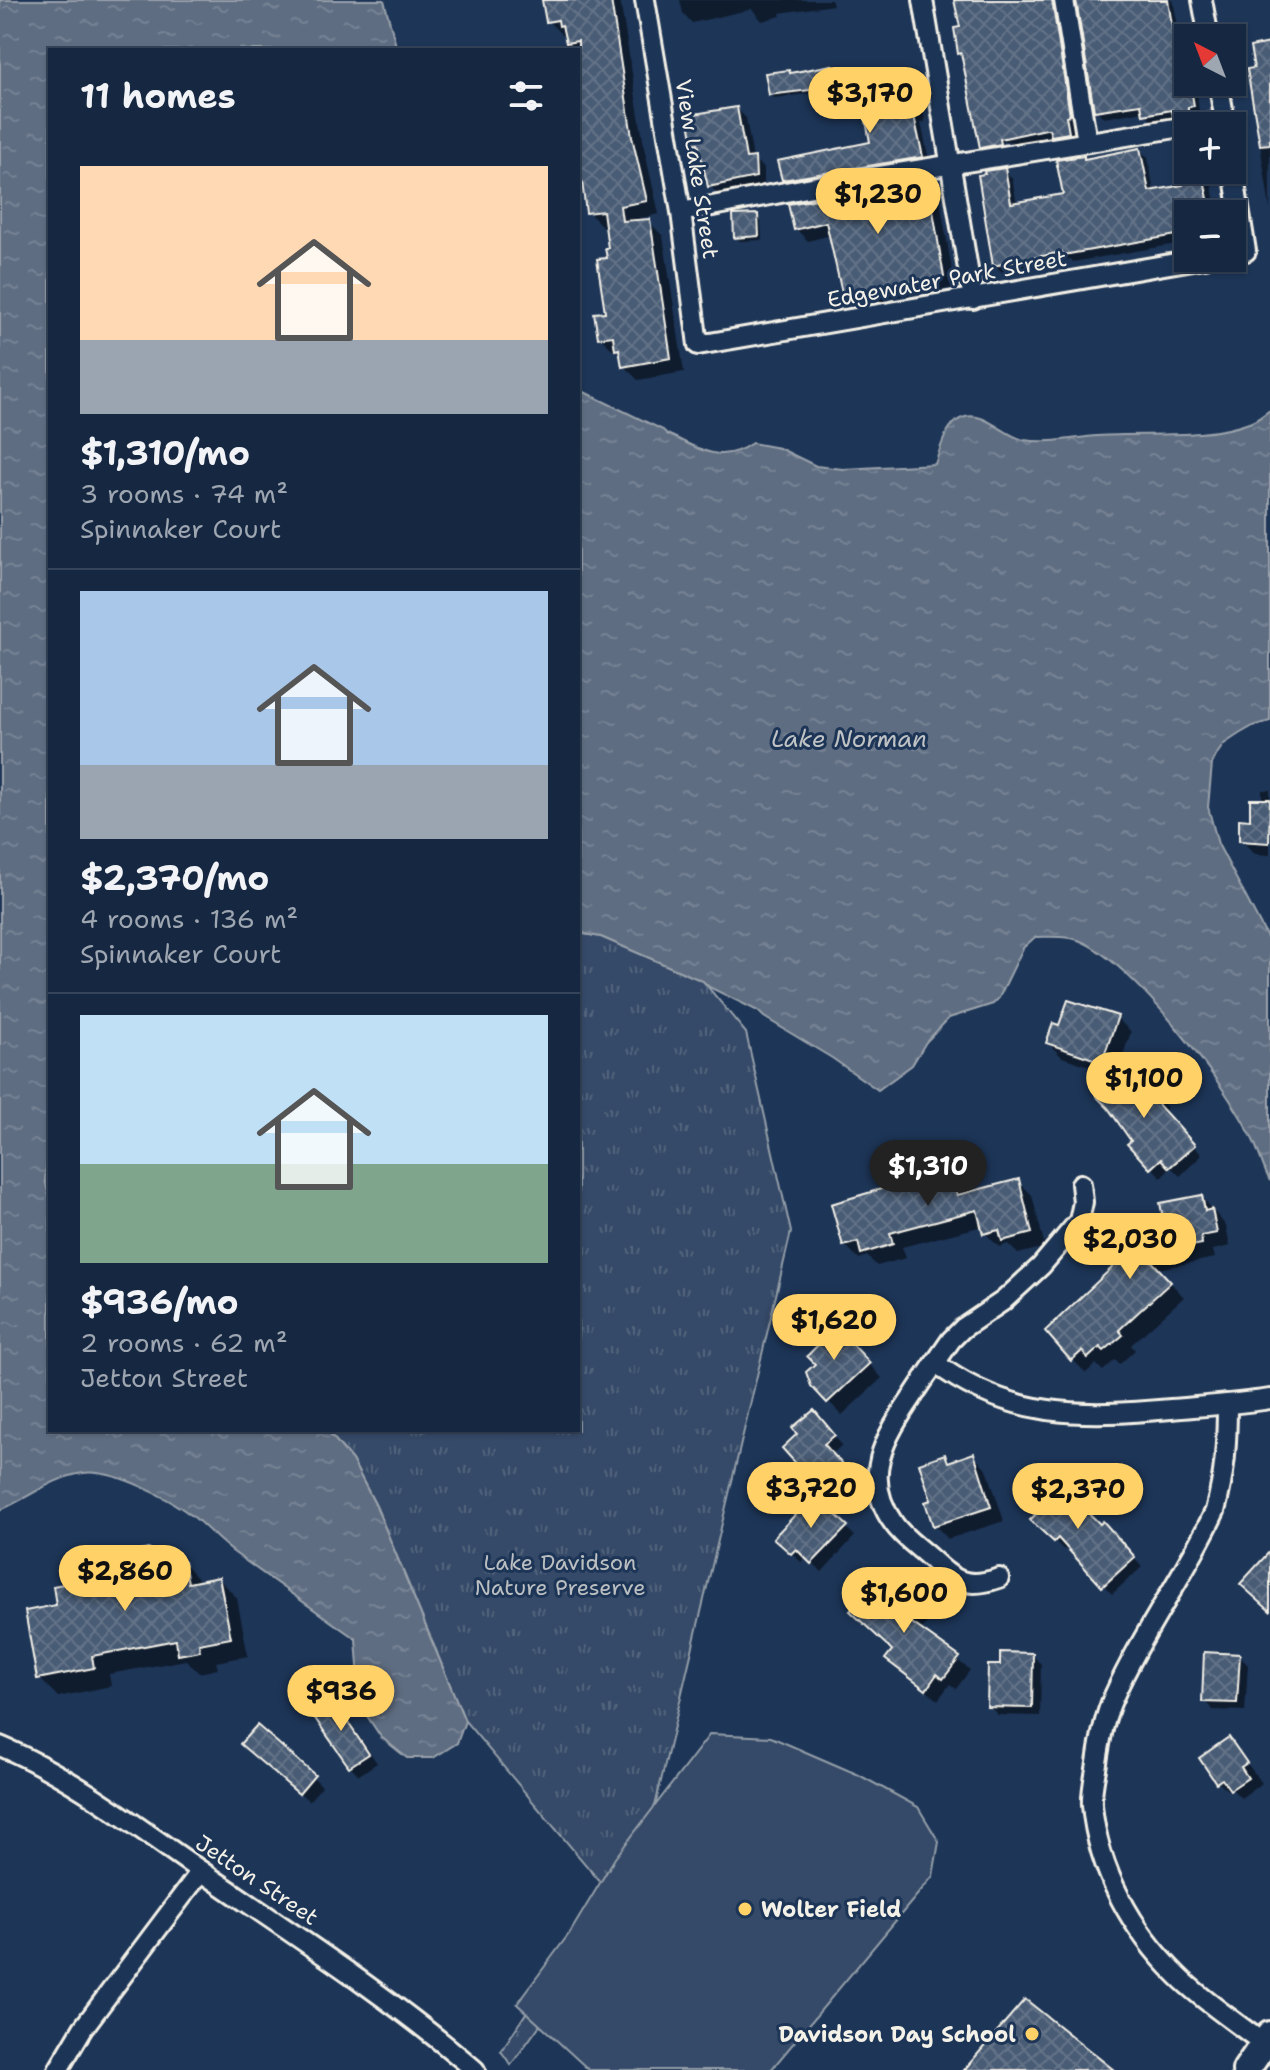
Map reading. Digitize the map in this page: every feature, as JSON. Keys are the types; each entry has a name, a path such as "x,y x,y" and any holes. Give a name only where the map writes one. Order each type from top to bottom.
{"main road":[{"path":"1246,2070 1267,2040"}],"street":[{"name":"View Lake Street","path":"645,0 681,212 698,345"},
{"path":"923,0 973,299"},
{"path":"1064,0 1087,142"},
{"path":"1202,0 1206,24"},
{"path":"681,212 1174,128"},
{"name":"Edgewater Park Street","path":"698,345 1174,263"},
{"path":"999,1578 970,1583 953,1579 896,1526 886,1510 879,1489 880,1453 888,1432 963,1328 1025,1283 1079,1221 1083,1202 1081,1184"},
{"path":"935,1363 967,1384 1007,1402 1061,1413 1117,1414 1270,1399"},
{"path":"1227,1404 1228,1450 1215,1511 1111,1702 1101,1736 1092,1802 1098,1840 1110,1876 1127,1911 1151,1947 1180,1978 1267,2040"},
{"name":"Jetton Street","path":"0,1746 66,1781 364,1980 475,2070"},
{"path":"58,2070 83,2028 201,1871"}],"green space":[{"name":"Lake Davidson Nature Preserve","path":"580,933 601,937 703,981 746,1033 791,1232 634,1895 511,2065 501,2051 607,1890 465,1721 376,1506 352,1460 329,1432 580,1432"},
{"name":"Wolter Field","path":"710,1734 771,1737 859,1775 918,1807 939,1842 933,1876 771,2070 589,2070 517,2004 571,1931 615,1858"}],"water":[{"path":"0,0 384,0 396,48 48,48 48,1146 45,1180 48,1192 48,1432 329,1432 352,1460 376,1506 465,1721 457,1743 433,1758 407,1758 381,1737 361,1707 356,1639 236,1554 172,1502 126,1480 83,1473 51,1484 0,1510"},
{"name":"Lake Norman","path":"580,390 700,449 729,453 752,443 779,448 816,466 843,469 935,464 951,426 970,416 986,420 1016,438 1042,441 1213,432 1252,422 1270,410 1270,721 1253,726 1224,744 1212,764 1208,807 1218,844 1270,943 1270,1181 1254,1142 1224,1090 1177,1028 1125,972 1100,952 1078,940 1035,937 1023,948 999,998 993,1004 949,1018 926,1042 912,1065 878,1090 758,1011 703,981 601,937 580,933"}],"building":[{"path":"542,0 611,0 632,137 647,201 620,206 622,221 650,219 671,358 622,367 613,336 598,338 594,313 605,312 597,259 607,258 605,248 608,248 603,211 586,213 580,181 580,48 578,41 566,43 558,20 546,22"},
{"path":"954,0 1052,0 1070,115 1066,116 1069,133 1051,136 1049,129 1046,129 1000,139 1001,144 980,148 961,53 958,54 954,28 960,27"},
{"path":"1076,0 1168,0 1174,32 1174,96 1192,96 1194,106 1188,107 1188,112 1174,112 1173,116 1172,110 1143,115 1141,104 1094,111"},
{"path":"1270,43 1270,144 1260,145 1247,69 1254,68 1250,47"},
{"path":"832,65 836,87 769,95 765,73 789,70 790,73"},
{"path":"913,80 919,115 914,116 923,157 782,180 777,161 870,142 860,89"},
{"path":"737,107 746,158 755,157 756,177 708,187 698,143 693,144 688,115"},
{"path":"1140,148 1149,191 1183,184 1205,184 1208,200 1174,200 1174,235 993,266 978,175 1005,168 1011,203 1063,194 1056,160 1084,156 1084,159"},
{"path":"928,180 944,277 877,287 879,294 854,300 852,291 842,293 826,222 794,230 788,204"},
{"path":"758,214 759,236 734,238 733,215"},
{"path":"1250,799 1270,799 1269,843 1239,841 1239,819 1250,820"},
{"path":"1068,1000 1118,1016 1102,1062 1046,1043 1053,1023 1059,1025"},
{"path":"1128,1065 1160,1098 1156,1102 1195,1145 1169,1168 1161,1159 1150,1169 1127,1144 1131,1141 1096,1096"},
{"path":"927,1164 929,1172 950,1166 957,1195 1019,1179 1032,1233 1002,1241 999,1230 983,1234 977,1210 890,1233 893,1244 861,1254 858,1242 843,1246 831,1204 898,1184 895,1173"},
{"path":"1202,1195 1205,1211 1212,1209 1217,1233 1201,1236 1202,1244 1146,1255 1171,1282 1119,1330 1123,1335 1104,1351 1100,1347 1088,1358 1082,1351 1071,1361 1045,1331 1152,1230 1150,1220 1163,1218 1160,1203"},
{"path":"829,1319 870,1363 827,1403 811,1386 806,1372 815,1364 807,1356 820,1343 812,1335"},
{"path":"814,1410 835,1435 824,1444 842,1464 816,1486 782,1448 797,1434 792,1428"},
{"path":"974,1453 991,1507 933,1526 925,1502 931,1500 919,1463 945,1454 948,1462"},
{"path":"1055,1471 1068,1484 1064,1489 1100,1524 1103,1521 1135,1557 1102,1587 1058,1538 1054,1542 1030,1520 1038,1512 1026,1501"},
{"path":"814,1495 848,1526 811,1564 796,1549 791,1554 773,1538"},
{"path":"150,1549 154,1568 184,1562 188,1583 219,1577 231,1638 199,1644 200,1651 178,1655 176,1640 92,1656 94,1668 37,1679 25,1611 56,1605 53,1586 84,1580 81,1562"},
{"path":"1270,1551 1270,1611 1240,1584"},
{"path":"876,1583 888,1594 898,1583 922,1605 908,1620 960,1657 943,1679 937,1674 926,1690 885,1659 892,1650 850,1611"},
{"path":"1000,1652 1033,1653 1032,1708 987,1707 988,1665 1000,1665"},
{"path":"1204,1652 1240,1654 1237,1703 1202,1702"},
{"path":"333,1700 369,1754 349,1767 312,1714"},
{"path":"257,1725 315,1775 299,1794 240,1744"},
{"path":"1229,1737 1247,1763 1241,1767 1248,1778 1230,1790 1222,1779 1216,1783 1199,1758"},
{"name":"Davidson Day School","path":"1025,1999 1114,2070 964,2070"}],"place":[{"name":"Wolter Field","path":"745,1909"},
{"name":"Davidson Day School","path":"1032,2034"}]}
